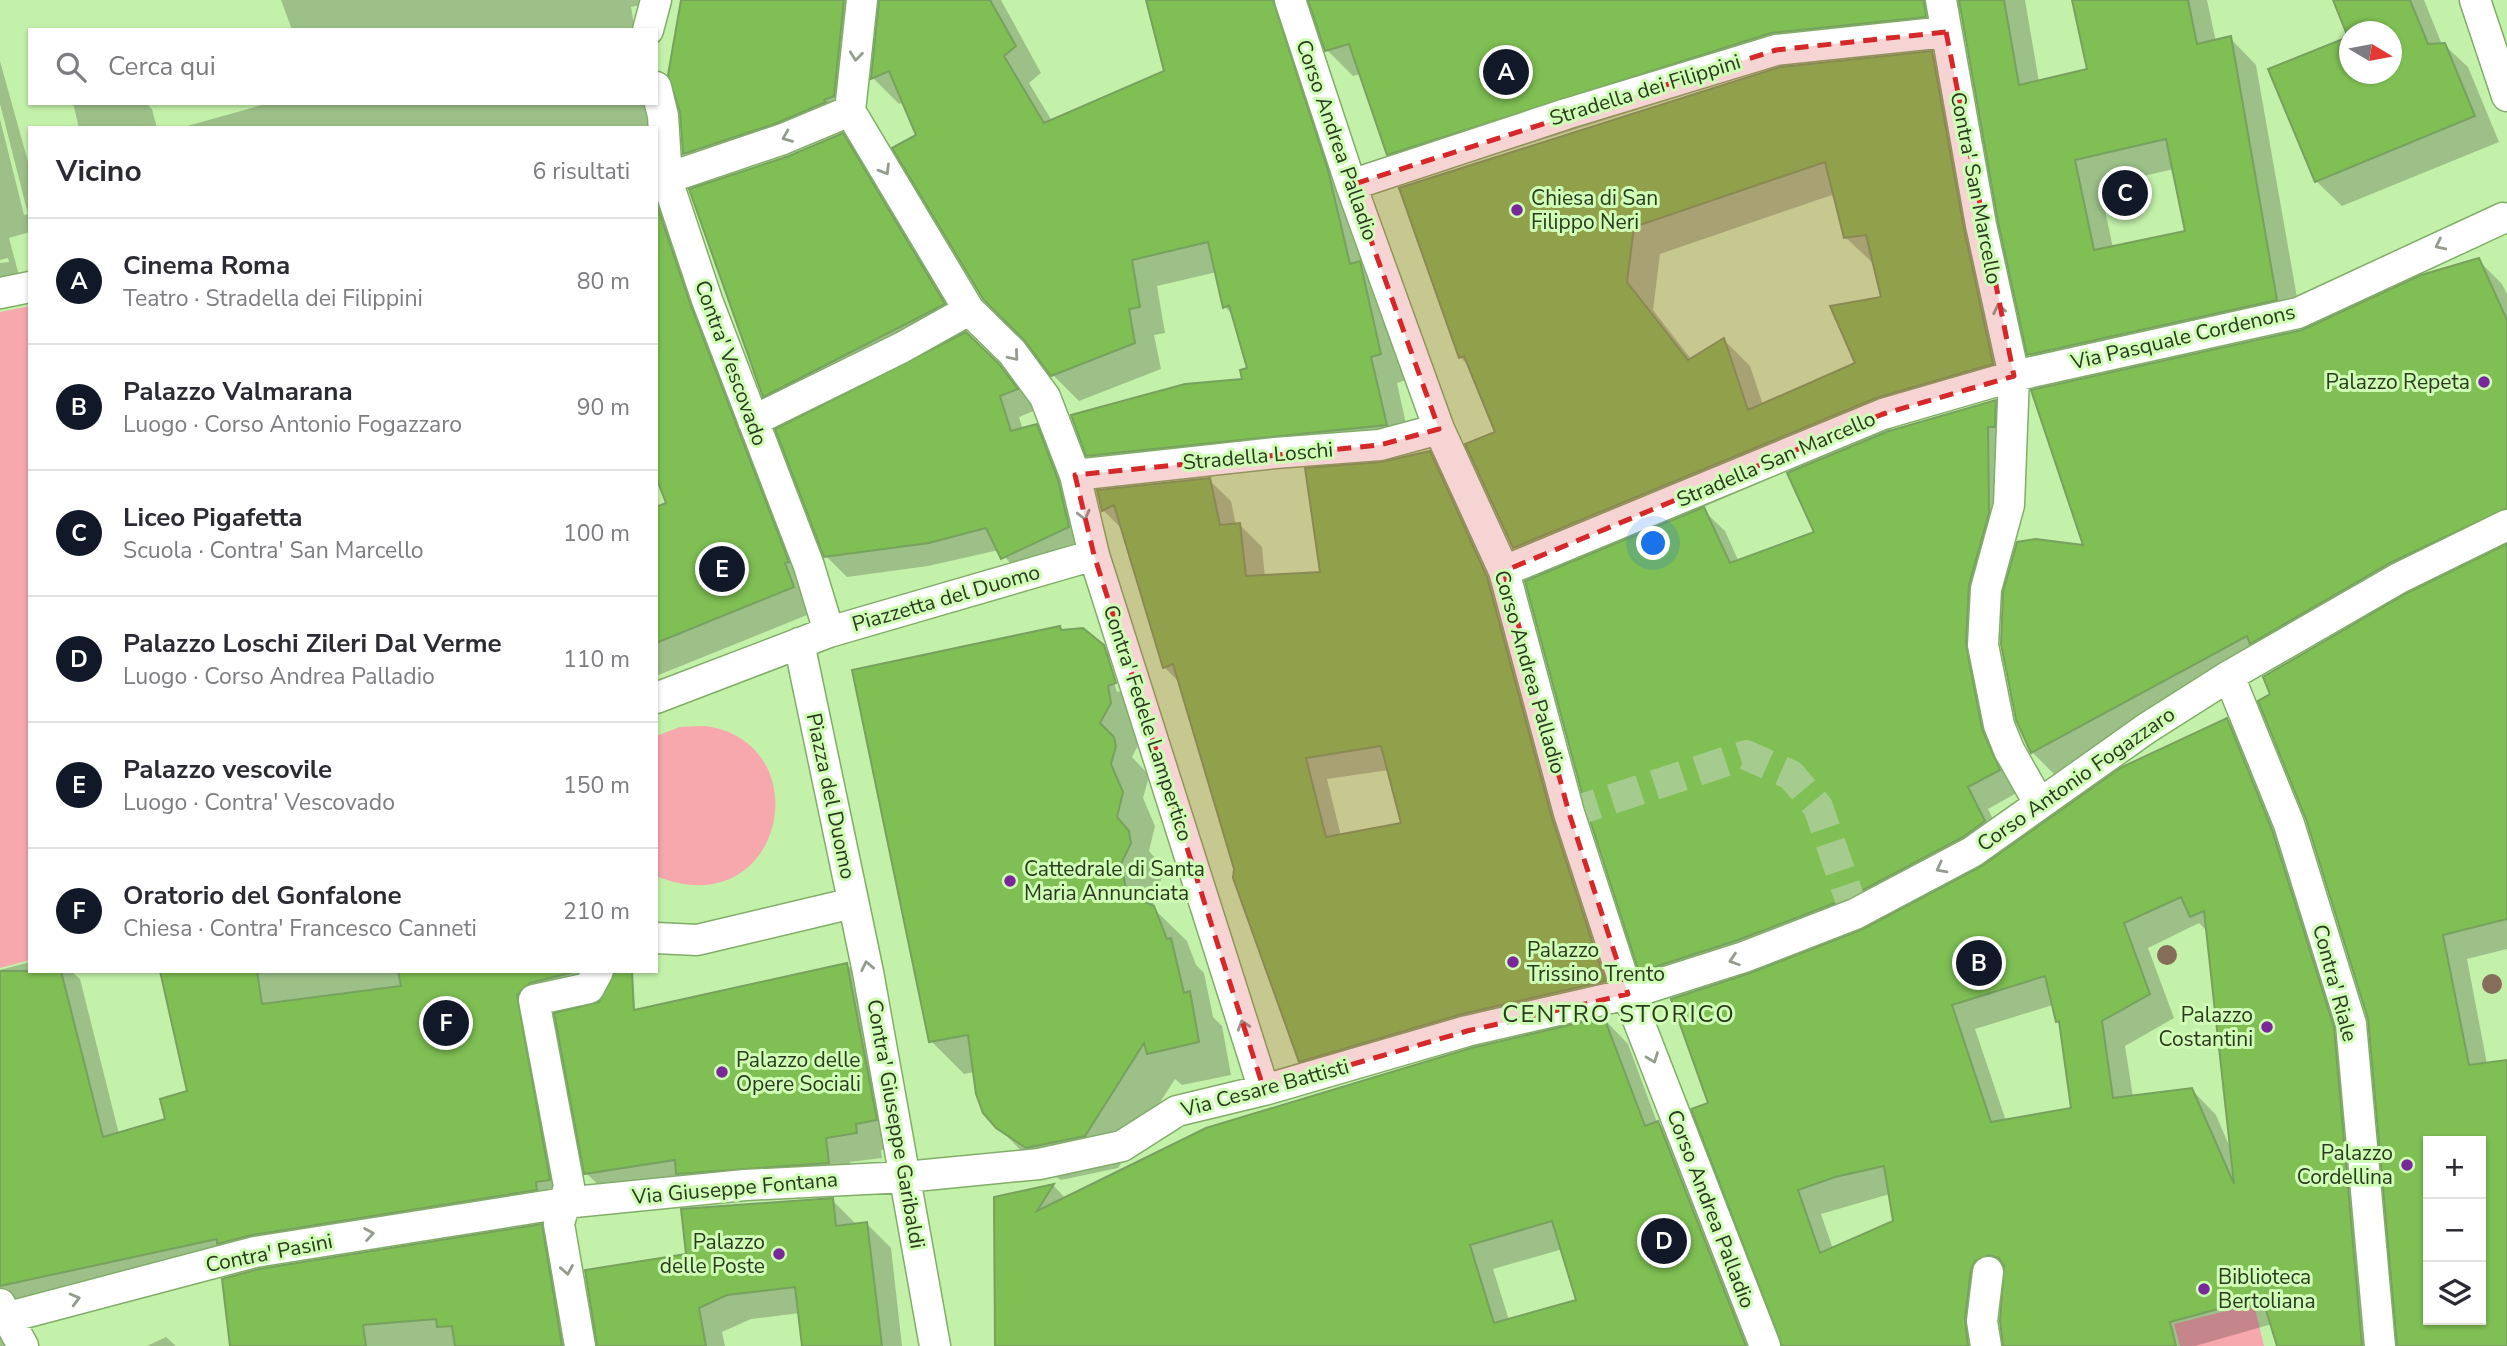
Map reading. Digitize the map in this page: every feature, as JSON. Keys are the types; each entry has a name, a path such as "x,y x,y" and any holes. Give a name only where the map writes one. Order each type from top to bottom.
{"street":[{"path":"649,28 656,0"},
{"path":"662,181 850,111 862,0"},
{"name":"Corso Andrea Palladio","path":"1290,0 1351,185 1439,429 1504,571 1569,813 1628,994 1765,1346"},
{"name":"Contra' San Marcello","path":"1941,0 1981,225 2014,376 2009,505 1986,589 1983,645 1999,725 2009,750 2039,803"},
{"path":"2475,0 2507,96"},
{"name":"Stradella dei Filippini","path":"1351,185 1776,50 1946,32"},
{"name":"Contra' Vescovado","path":"658,96 663,116 662,181 809,566 829,632"},
{"name":"Contra' Fedele Lampertico","path":"850,111 969,310 1012,352 1045,397 1075,475 1094,555 1264,1090"},
{"name":"Via Pasquale Cordenons","path":"2014,376 2298,313 2506,217"},
{"path":"0,293 28,287"},
{"path":"752,421 901,348 969,310"},
{"name":"Stradella San Marcello","path":"1504,571 1883,414 2014,376"},
{"name":"Stradella Loschi","path":"1075,475 1275,453 1380,445 1439,429"},
{"name":"Corso Antonio Fogazzaro","path":"1628,994 1744,957 1855,914 1972,852 2147,727 2229,676 2399,578 2507,525"},
{"name":"Piazzetta del Duomo","path":"799,643 1094,555"},
{"path":"658,697 799,643"},
{"name":"Piazza del Duomo","path":"658,938 697,940 853,902 799,643"},
{"name":"Contra' Riale","path":"2229,676 2289,824 2351,1024 2380,1346"},
{"name":"Contra' Giuseppe Garibaldi","path":"853,902 935,1346"},
{"path":"580,1346 559,1224 569,1186 534,1000 589,988 597,973"},
{"name":"Via Cesare Battisti","path":"905,1177 1040,1164 1122,1146 1177,1111 1264,1090 1467,1031 1628,994"},
{"name":"Via Giuseppe Fontana","path":"564,1203 746,1185 905,1177"},
{"name":"Contra' Pasini","path":"23,1346 5,1310 255,1252 564,1203"},
{"path":"1986,1346 1982,1321 1988,1272"}],"highlighted area":[{"path":"1946,32 2014,376 1883,414 1504,571 1569,813 1628,994 1467,1031 1264,1090 1094,555 1075,475 1380,445 1439,429 1351,185 1776,50"}],"shaded area":[{"path":"28,306 28,961 0,968 0,312"},
{"path":"680,727 712,727 746,742 767,767 775,798 772,829 757,857 733,877 699,885 658,876 658,735"},
{"path":"2254,1304 2264,1346 2180,1346 2174,1324"}],"building":[{"path":"681,0 844,0 834,96 777,123 683,154 680,112 668,75"},
{"path":"879,0 990,0 1016,46 1004,56 1044,123 1164,71 1146,0 1273,0 1328,170 1350,264 1360,261 1381,354 1371,357 1387,425 1086,456 1071,415 1185,384 1242,379 1240,370 1247,368 1229,305 1223,308 1208,242 1132,260 1140,307 1129,309 1135,343 1051,376 1024,340 983,299 892,148 916,135 889,71 871,79"},
{"path":"1308,0 1924,0 1926,17 1771,33 1387,155 1349,44 1325,51"},
{"path":"1959,0 2004,0 2019,85 2087,69 2072,0 2188,0 2197,44 2231,36 2277,300 2027,355 1998,222","holes":["2166,139 2185,231 2094,250 2075,160"]},
{"path":"2333,0 2410,0 2428,44 2445,43 2475,116 2315,182 2268,69 2339,41 2339,84 2402,84 2402,21 2342,21"},
{"path":"1932,51 1964,229 1993,364 1876,398 1513,548 1465,444 1495,432 1464,356 1459,358 1399,188 1780,67","holes":["1825,162 1844,238 1866,235 1881,297 1830,306 1855,363 1748,410 1724,338 1688,360 1627,282 1634,227"]},
{"path":"843,133 945,304 763,397 689,189 789,156"},
{"path":"658,209 691,306 789,562 785,563 794,587 658,642 658,506 666,503 658,482"},
{"path":"2479,258 2507,320 2507,508 2390,563 2250,644 2247,636 2031,753 2016,720 2001,644 2003,592 2017,542 2036,539 2083,545 2031,390 2302,330 2421,275"},
{"path":"966,332 999,364 1018,389 1000,396 1011,431 1037,424 1058,480 1069,527 1001,559 986,528 929,543 824,557 775,429"},
{"path":"1996,400 1995,427 1988,427 1989,513 1969,585 1966,644 1982,729 2000,770 1968,787 1985,821 1963,837 1848,898 1738,940 1639,972 1586,808 1525,581 1704,507 1730,563 1814,532 1787,473 1889,431"},
{"path":"1430,451 1487,577 1552,818 1605,981 1462,1014 1299,1062 1233,878 1234,869 1173,664 1163,668 1114,505 1102,511 1097,490 1210,478 1220,525 1240,523 1246,576 1320,572 1305,468 1381,462","holes":["1381,746 1401,823 1326,837 1306,758"]},
{"path":"2507,544 2507,919 2443,935 2469,1065 2507,1060 2507,1346 2397,1346 2368,1019 2306,819 2258,701 2270,694 2263,677 2407,593"},
{"name":"Cattedrale di Santa Maria Annunciata","path":"1060,626 1061,630 1083,628 1104,645 1116,683 1108,686 1111,703 1100,723 1114,737 1116,746 1111,764 1123,792 1117,817 1129,831 1131,843 1121,864 1127,894 1154,906 1167,939 1171,938 1184,993 1190,991 1199,1042 1147,1054 1144,1043 1085,1136 1026,1148 996,1128 983,1113 976,1094 968,1035 929,1042 852,670"},
{"path":"2227,718 2272,830 2334,1027 2362,1346 2277,1346 2262,1297 2170,1322 2176,1346 2003,1346 2000,1321 2004,1266 1999,1258 1989,1255 1975,1261 1971,1270 1965,1319 1968,1346 1782,1346 1691,1109 1708,1103 1671,999 1750,973 1863,929 1982,866 2120,768","holes":["2181,897 2190,917 2204,911 2234,1184 2192,1088 2113,1098 2102,1021 2150,994 2124,923","2045,976 2056,1022 2059,1021 2071,1108 1991,1122 1952,1005","1884,1166 1893,1221 1820,1253 1798,1190 1835,1177"]},
{"name":"Palazzo delle Opere Sociali","path":"847,963 877,1120 856,1124 857,1133 826,1138 829,1163 676,1174 675,1160 584,1174 554,1013 599,1002 614,973 632,973 634,1010"},
{"path":"0,971 62,973 103,1137 165,1119 160,1099 187,1091 160,973 257,973 262,1004 401,986 398,973 570,973 530,983 517,995 550,1180 536,1182 537,1190 252,1235 217,1244 217,1239 0,1286"},
{"path":"1604,1017 1645,1126 1658,1121 1746,1346 995,1346 994,1197 1054,1184 1037,1211 1206,1128 1471,1048","holes":["1552,1221 1576,1300 1494,1323 1470,1245"]},
{"name":"Palazzo delle Poste","path":"833,1198 836,1226 867,1222 882,1346 802,1346 795,1287 727,1295 699,1308 706,1346 597,1346 585,1270 686,1254 681,1209"},
{"path":"542,1224 562,1346 455,1346 452,1326 437,1327 436,1319 363,1325 366,1346 230,1346 222,1279 259,1269"}],"tunnel":[{"path":"1569,813 1746,755 1791,775 1818,807 1855,914"}],"place":[{"name":"Cinema Roma","path":"1506,72"},
{"name":"Liceo Pigafetta","path":"2125,193"},
{"name":"Chiesa di San Filippo Neri","path":"1517,210"},
{"name":"Palazzo Repeta","path":"2484,382"},
{"name":"Palazzo vescovile","path":"722,569"},
{"name":"Cattedrale di Santa Maria Annunciata","path":"1010,881"},
{"name":"Palazzo Trissino Trento","path":"1513,962"},
{"name":"Palazzo Valmarana","path":"1979,963"},
{"name":"Oratorio del Gonfalone","path":"446,1023"},
{"name":"Palazzo Costantini","path":"2267,1027"},
{"name":"Palazzo delle Opere Sociali","path":"722,1072"},
{"name":"Palazzo Cordellina","path":"2407,1165"},
{"name":"Palazzo Loschi Zileri Dal Verme","path":"1664,1241"},
{"name":"Palazzo delle Poste","path":"779,1254"},
{"name":"Biblioteca Bertoliana","path":"2204,1289"}],"district":[{"name":"CENTRO STORICO","path":"1619,1014"}]}
